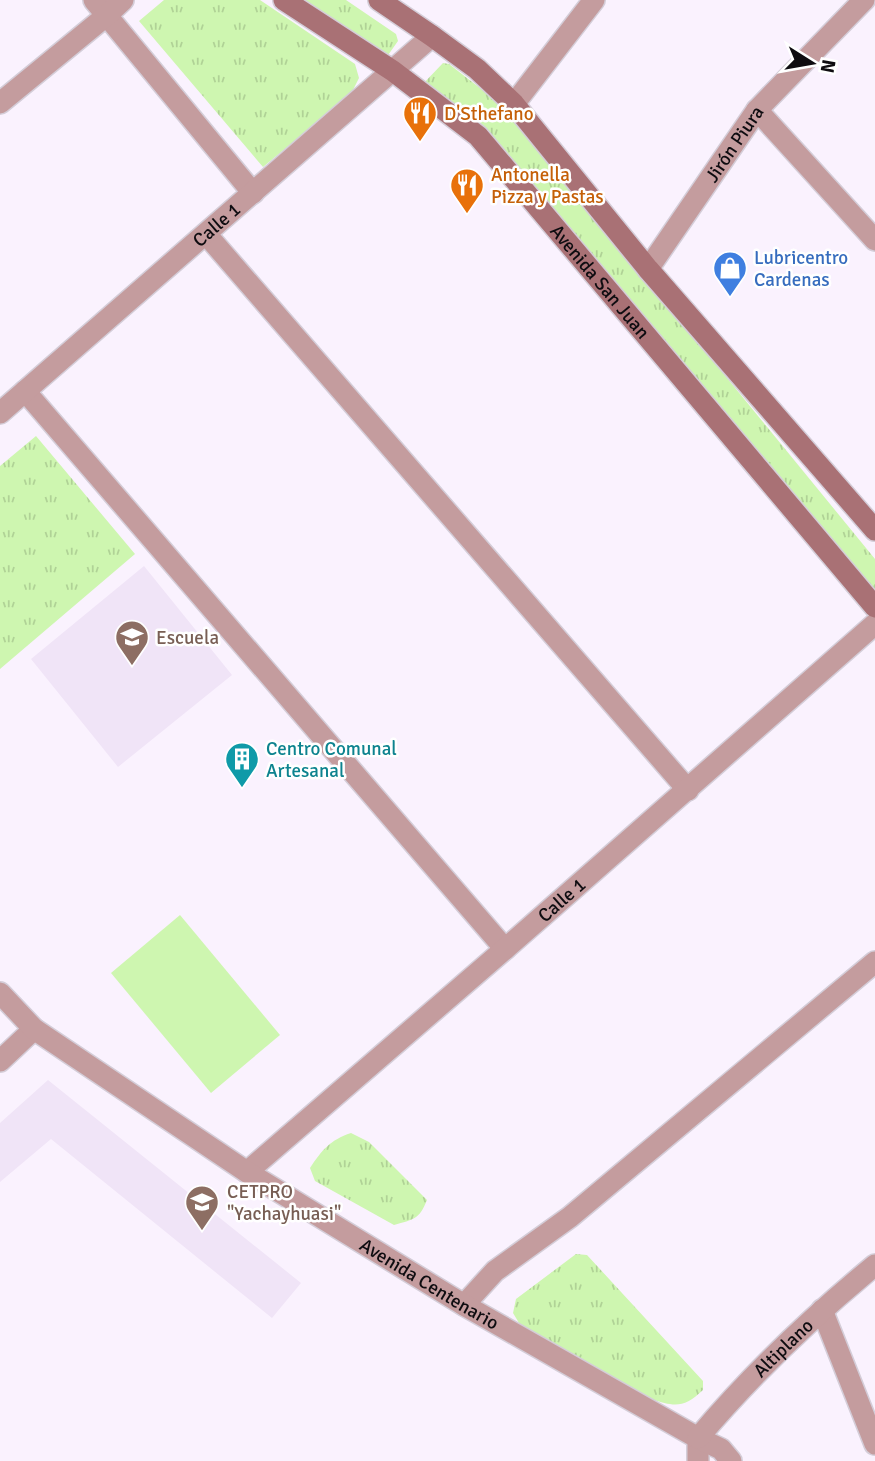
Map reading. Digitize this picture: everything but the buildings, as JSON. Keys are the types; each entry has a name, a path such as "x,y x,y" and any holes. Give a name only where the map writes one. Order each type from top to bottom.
{"main road":[{"name":"Avenida San Juan","path":"284,0 393,71 478,136 875,607"},
{"path":"379,0 477,69 514,104 648,269 875,530"}],"street":[{"path":"0,103 100,8 123,0"},
{"path":"514,104 594,0"},
{"name":"Jirón Piura","path":"648,269 757,110 864,0"},
{"path":"100,8 253,193"},
{"name":"Calle 1","path":"0,413 432,36"},
{"path":"757,110 875,240"},
{"path":"206,234 688,790"},
{"path":"25,391 505,949"},
{"name":"Calle 1","path":"247,1172 688,790 875,624"},
{"path":"464,1306 495,1271 570,1217 875,962"},
{"name":"Avenida Centenario","path":"0,992 34,1029 247,1172 464,1306 698,1438 721,1448 731,1461"},
{"path":"0,1061 34,1029"},
{"name":"Altiplano","path":"698,1438 731,1399 822,1310 871,1276"},
{"path":"822,1310 875,1444"},
{"path":"698,1438 698,1461"}],"shaded area":[{"name":"Escuela","path":"144,566 232,675 118,767 31,659"},
{"name":"CETPRO \"Yachayhuasi\"","path":"48,1080 301,1283 272,1318 51,1139 0,1182 0,1123"}],"green space":[{"path":"164,0 260,0 355,64 359,78 351,94 263,167 139,21"},
{"path":"292,0 346,0 396,34 398,41 386,58"},
{"path":"443,63 449,64 507,109 875,559 875,600 422,85"},
{"path":"36,436 135,554 0,669 0,466"},
{"path":"180,915 280,1035 211,1093 111,973"},
{"path":"351,1133 369,1142 427,1200 415,1218 394,1225 315,1181 310,1168 319,1156 332,1142"},
{"path":"576,1254 587,1255 703,1381 703,1390 685,1403 667,1404 651,1399 522,1328 513,1313 516,1299"}],"place":[{"name":"D'Sthefano","path":"420,143"},
{"name":"Antonella Pizza y Pastas","path":"467,215"},
{"name":"Lubricentro Cardenas","path":"730,298"},
{"name":"Escuela","path":"132,667"},
{"name":"Centro Comunal Artesanal","path":"242,789"},
{"name":"CETPRO \"Yachayhuasi\"","path":"202,1232"}]}
